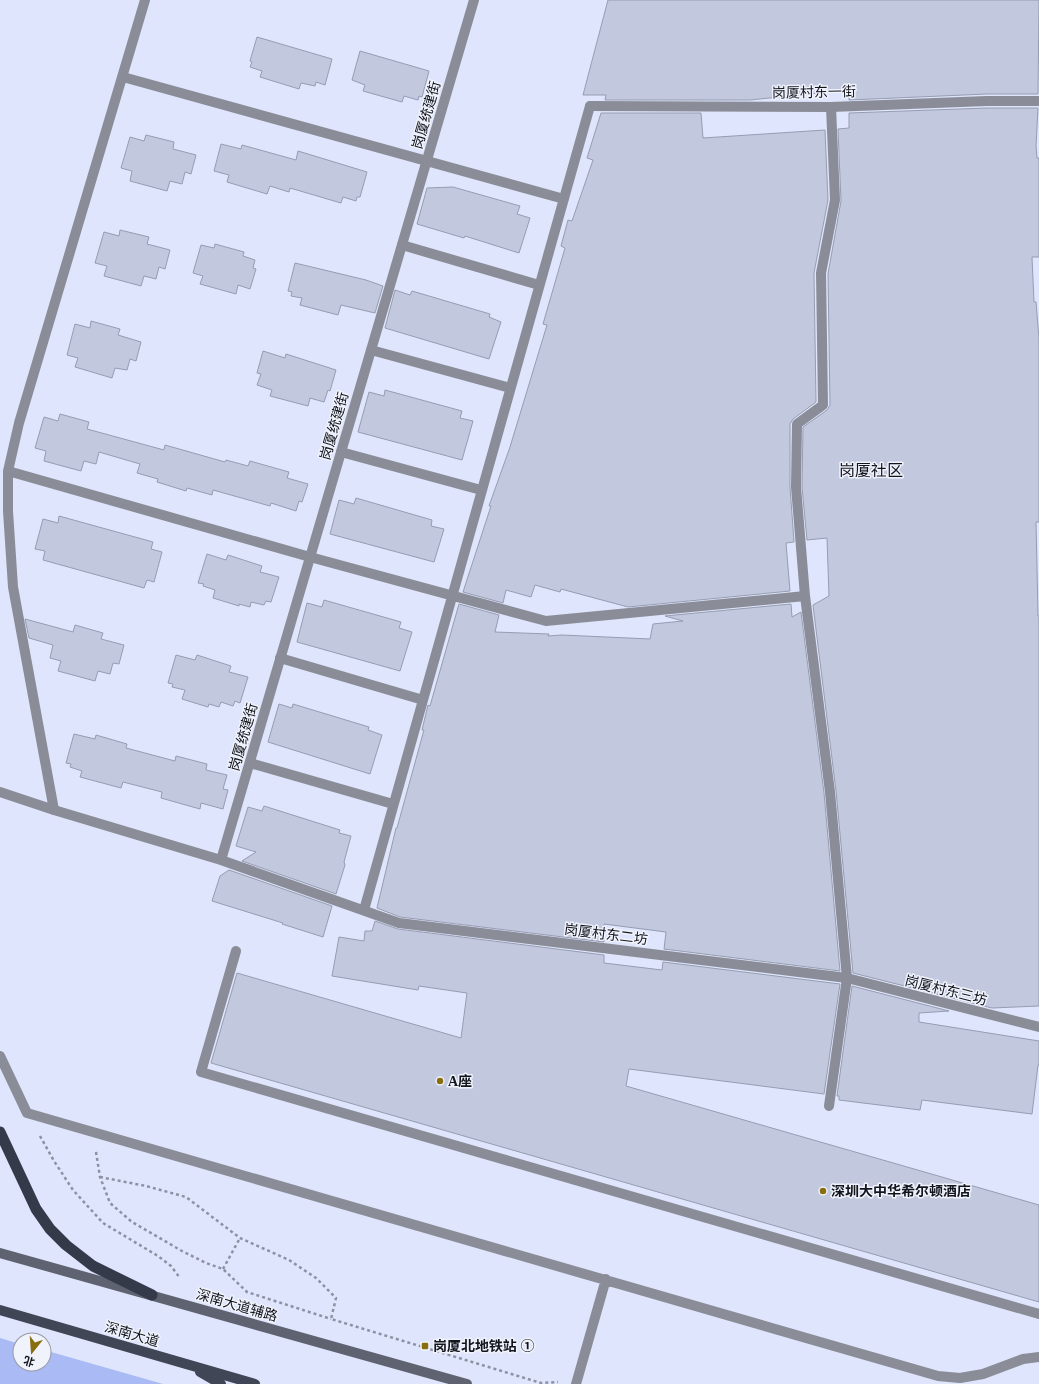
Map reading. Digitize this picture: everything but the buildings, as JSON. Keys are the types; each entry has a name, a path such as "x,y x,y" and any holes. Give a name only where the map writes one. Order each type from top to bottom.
{"highway":[{"path":"0,1132 36,1209 50,1229 66,1245 93,1266 152,1295"}],"main road":[{"name":"深南大道辅路","path":"0,1254 152,1295 467,1384"},
{"name":"深南大道","path":"0,1310 255,1384"},
{"path":"185,1364 221,1384"}],"street":[{"path":"54,810 13,587 8,511 8,472 19,423 145,0"},
{"name":"岗厦统建街","path":"221,860 474,0"},
{"path":"123,77 564,199 364,910"},
{"name":"岗厦村东一街","path":"564,199 590,106 831,107 1039,101"},
{"path":"829,1106 847,978 830,792 805,596 796,487 797,424 823,405 821,273 836,200 831,107"},
{"path":"402,245 540,285"},
{"path":"371,350 510,388"},
{"path":"341,452 481,490"},
{"path":"8,472 310,557 546,621 805,596"},
{"path":"280,658 423,700"},
{"path":"250,763 393,804"},
{"name":"岗厦村东二坊","path":"0,792 54,810 221,860 399,923 847,978"},
{"path":"236,951 201,1072 1039,1314"},
{"name":"岗厦村东三坊","path":"847,978 1039,1027"},
{"path":"0,1056 27,1113 938,1376 960,1378 983,1374 1024,1359 1039,1357"},
{"path":"576,1382 606,1279"}],"path":[{"path":"27,1113 54,1161 73,1190 104,1223 158,1256 171,1266 180,1278"},
{"path":"93,1132 100,1177 110,1203 132,1222 182,1251 206,1263 223,1269 247,1292 541,1383 576,1382"},
{"path":"100,1177 146,1186 186,1197 240,1238 289,1260 316,1278 336,1298 331,1319"},
{"path":"223,1269 240,1238"}],"shaded area":[{"path":"0,1338 12,1342 12,1372 52,1372 52,1352 163,1384 0,1384"}],"place":[{"name":"A座","path":"440,1081"},
{"name":"深圳大中华希尔顿酒店","path":"823,1191"},
{"name":"岗厦北地铁站 ①","path":"425,1346"}],"district":[{"name":"岗厦社区","path":"871,470"}]}
